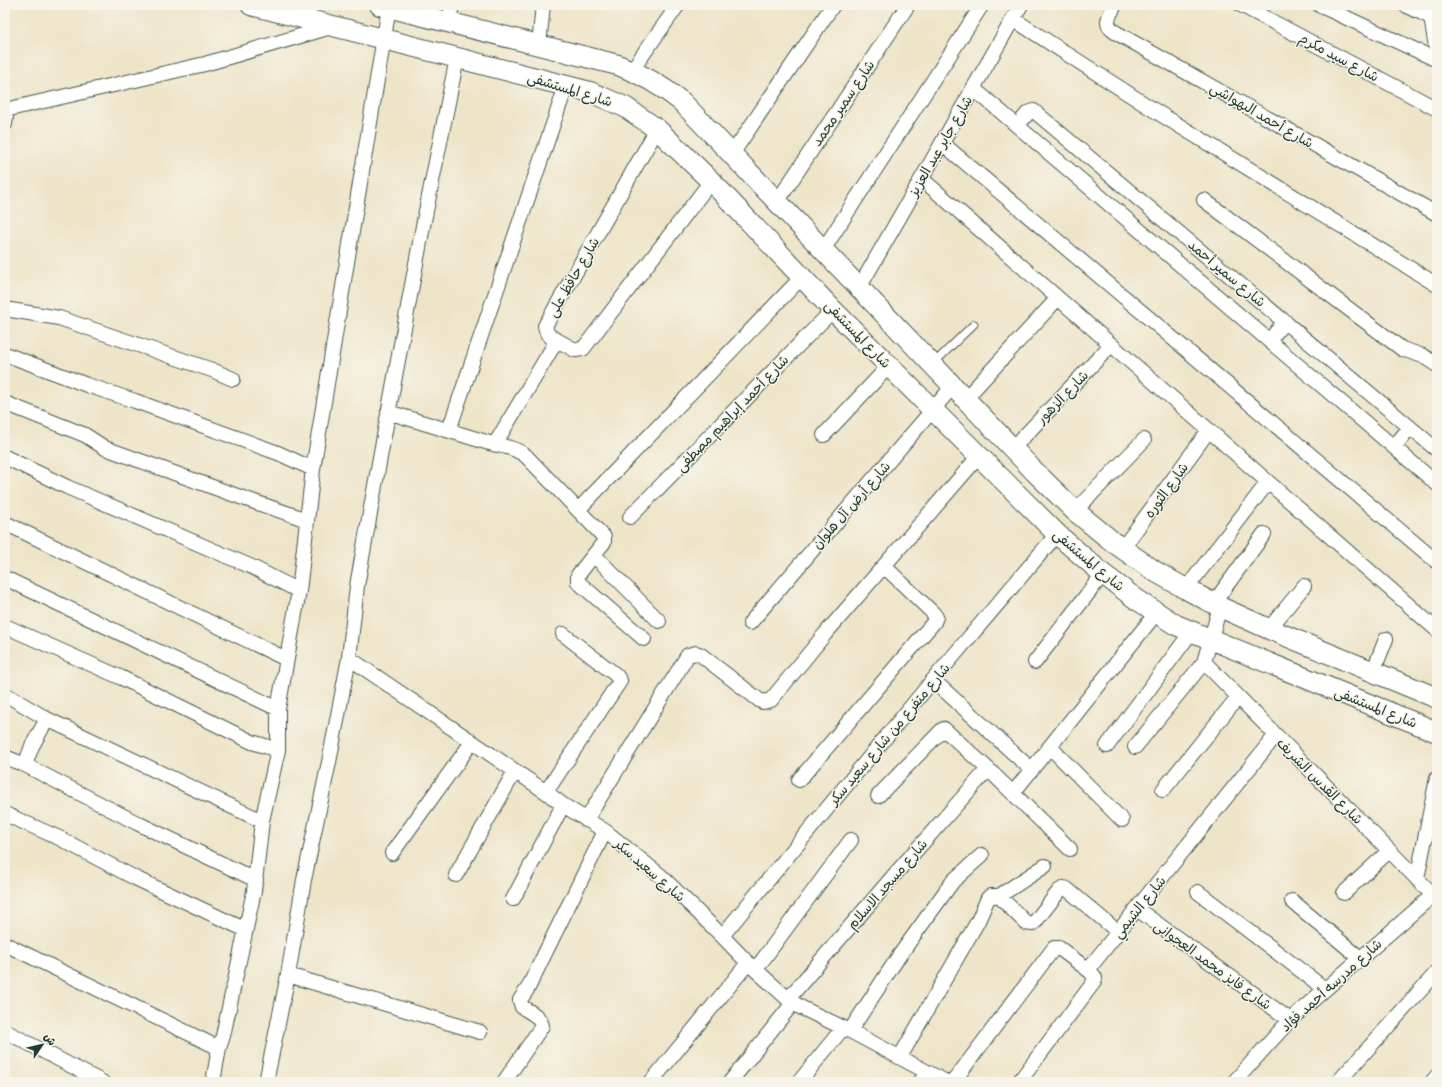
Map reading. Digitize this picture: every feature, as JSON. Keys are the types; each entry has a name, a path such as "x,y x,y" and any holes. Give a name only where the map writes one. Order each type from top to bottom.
{"street":[{"name":"شارع المستشفى","path":"251,5 590,92 625,107 657,129 711,181 833,310 932,410 1057,534 1103,574 1136,599 1176,624 1437,732"},
{"path":"539,45 543,5"},
{"path":"632,70 678,5"},
{"path":"732,154 833,5"},
{"name":"شارع سمير محمد","path":"777,202 908,5"},
{"path":"823,250 982,5"},
{"name":"شارع جابر عبد العزيز","path":"859,288 1021,5"},
{"name":"شارع أحمد البهواشي","path":"1115,5 1107,22 1111,29 1437,214"},
{"name":"شارع سيد مكرم","path":"1241,5 1437,109"},
{"path":"1319,5 1437,52 1433,15 1405,5"},
{"name":"شارع المستشفى","path":"385,6 451,14 539,45 618,65 632,70 664,87 682,102 732,154 1012,449 1075,511 1122,549 1156,572 1216,605 1269,629 1437,698"},
{"path":"213,1082 219,1048 256,880 262,821 278,750 278,709 299,591 313,469 384,39 385,6"},
{"path":"1013,19 1149,106 1437,285"},
{"path":"5,124 6,110 205,64 333,26"},
{"path":"266,1082 288,975 304,880 349,658 357,586 388,412 423,226 457,58"},
{"path":"449,430 566,86"},
{"path":"973,88 1437,484"},
{"name":"شارع سمير أحمد","path":"1017,126 1028,113 1034,111 1437,450"},
{"name":"شارع حافظ على","path":"495,444 554,345 554,340 546,331 545,326 657,129"},
{"path":"942,143 1437,562"},
{"path":"922,179 1437,630"},
{"path":"553,338 575,350 583,349 711,181"},
{"path":"1204,200 1402,349 1423,356 1437,365"},
{"path":"578,510 802,277"},
{"name":"شارع أرض آل هلوان","path":"750,623 932,410 959,393 1058,298"},
{"path":"5,309 59,318 212,370 233,379"},
{"name":"شارع أحمد إبراهيم مصطفى","path":"630,517 833,310"},
{"path":"1269,341 1284,321"},
{"name":"شارع الزهور","path":"1012,449 1111,345"},
{"path":"5,354 278,453 313,469"},
{"path":"824,435 889,366"},
{"path":"5,403 85,435 105,448 307,520"},
{"path":"388,412 495,444 510,447 522,454 604,537 604,542 578,574 577,579 580,584 644,639"},
{"path":"1394,447 1410,427"},
{"name":"شارع الثوره","path":"1122,549 1209,430"},
{"path":"1075,511 1144,440"},
{"path":"586,820 688,655 696,653 701,655 759,700 763,702 771,700 825,634 885,567 979,456"},
{"path":"5,457 67,487 252,567 299,591"},
{"path":"1186,589 1268,482"},
{"path":"5,523 286,659"},
{"name":"شارع متفرع من شارع سعيد سكر","path":"722,936 933,680 1057,534"},
{"path":"1107,746 1201,635 1216,605 1264,534"},
{"path":"594,555 659,621"},
{"path":"799,780 936,618 933,613 885,567"},
{"path":"1035,662 1103,574"},
{"path":"5,578 278,709"},
{"path":"1269,629 1304,586"},
{"path":"1013,793 1157,612"},
{"path":"5,626 122,678 252,742 278,750"},
{"path":"546,792 620,681 616,675 562,634"},
{"path":"1135,746 1204,662 1201,635"},
{"path":"1373,672 1386,639"},
{"name":"شارع سعيد سكر","path":"349,658 515,770 563,805 605,831 661,876 752,966 791,1001 900,1057 924,1077 946,1082"},
{"name":"شارع القدس الشريف","path":"1204,662 1435,897"},
{"path":"933,680 1032,770"},
{"path":"5,694 47,719 262,821"},
{"path":"1163,790 1238,697"},
{"path":"25,765 32,746 47,719"},
{"path":"878,796 942,730 946,730 1070,849"},
{"name":"شارع الشيمي","path":"1019,1082 1094,982 1094,977 1090,967 1276,736"},
{"path":"392,853 472,742"},
{"path":"1050,747 1122,820"},
{"path":"5,757 25,765 137,823 256,880"},
{"name":"شارع مسجد الاسلام","path":"730,1082 791,1001 896,873 988,769"},
{"path":"456,875 515,770"},
{"path":"1417,879 1437,778"},
{"path":"513,899 563,805"},
{"path":"5,814 59,838 135,878 246,930"},
{"path":"504,1082 542,1026 538,1017 522,1007 520,1000 528,988 605,831"},
{"path":"651,1082 752,966 851,840"},
{"path":"1344,893 1389,851"},
{"path":"799,1082 846,1029 953,881 982,855"},
{"path":"900,1057 978,920 988,898 991,896 999,896 1045,866"},
{"path":"999,896 1026,923 1032,924 1059,891 1064,888 1118,932"},
{"path":"1198,892 1325,989"},
{"name":"شارع مدرسه أحمد فؤاد","path":"1234,1082 1290,1020 1360,958 1435,897"},
{"path":"1292,901 1360,958"},
{"name":"شارع فايز محمد العجوانى","path":"1137,909 1290,1020"},
{"path":"5,944 219,1048"},
{"path":"953,1082 1054,948 1059,948 1091,972"},
{"path":"1338,1082 1437,972"},
{"path":"288,975 480,1032"},
{"path":"5,1031 102,1082"},
{"path":"1432,1082 1437,1076"}],"lane":[{"path":"933,365 974,324"}]}
